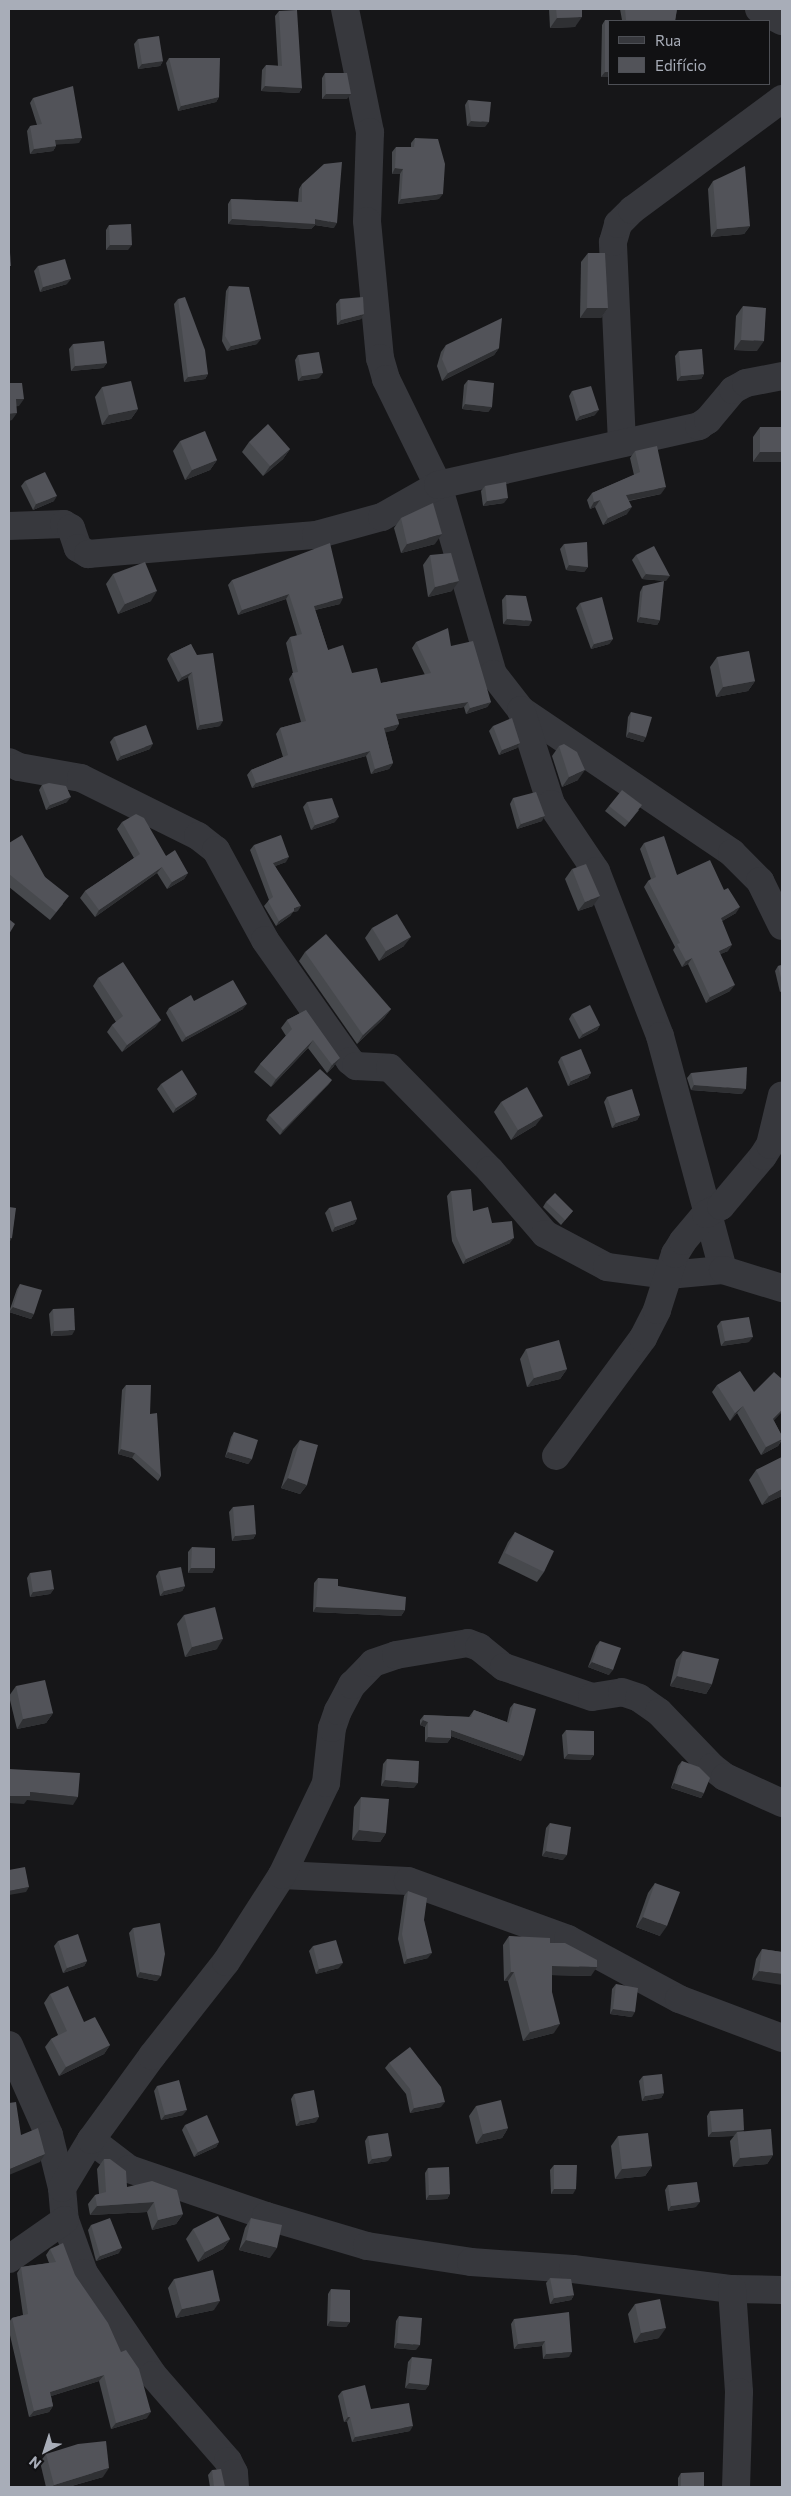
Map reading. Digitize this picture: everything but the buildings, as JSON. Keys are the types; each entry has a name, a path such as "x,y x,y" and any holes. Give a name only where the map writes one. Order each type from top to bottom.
{"street":[{"path":"345,9 370,132 367,221 380,358 386,379 438,485 493,674 522,710 732,853 760,881 782,926"},
{"path":"759,9 782,21"},
{"path":"622,443 612,242 618,224 632,210 782,99"},
{"path":"9,526 64,524 71,528 78,548 88,554 316,535 382,517 438,485 699,426 708,420 734,390 746,383 782,376"},
{"path":"522,710 551,804 596,871 660,1036 722,1270"},
{"path":"9,762 19,768 81,778 198,836 216,850 265,940 350,1061 356,1066 390,1068 490,1170 545,1234 607,1267 668,1275 722,1270 782,1288"},
{"path":"556,1456 643,1338 657,1310 675,1254 706,1214 721,1206 770,1145 782,1095"},
{"path":"62,2188 91,2140 226,1962 282,1875 326,1783 332,1728 352,1685 373,1663 396,1655 468,1643 479,1647 504,1667 592,1697 622,1692 640,1698 659,1712 718,1772 782,1803"},
{"path":"282,1875 408,1880 568,1938 679,1999 782,2038"},
{"path":"9,2045 49,2135 62,2188 65,2220 84,2273 153,2375 228,2461 234,2473 235,2487"},
{"path":"91,2140 129,2168 266,2216 367,2246 471,2262 573,2270 732,2289 782,2290"},
{"path":"9,2259 65,2220"},
{"path":"732,2289 739,2392 736,2487"}]}
